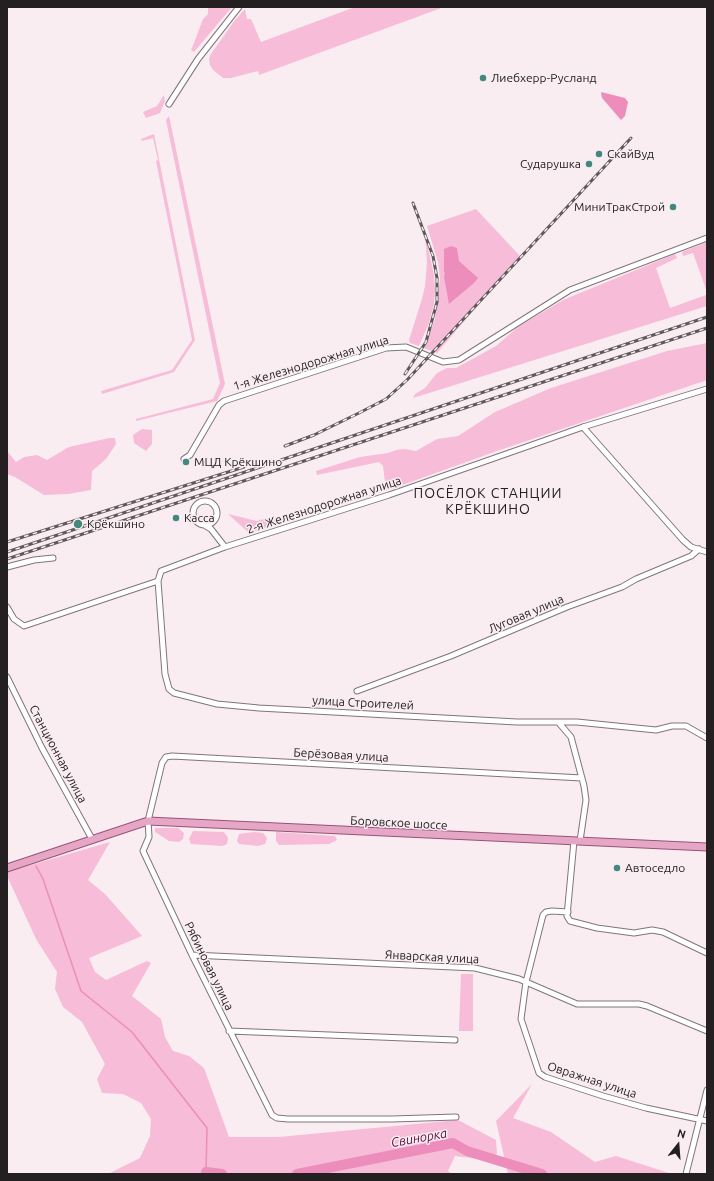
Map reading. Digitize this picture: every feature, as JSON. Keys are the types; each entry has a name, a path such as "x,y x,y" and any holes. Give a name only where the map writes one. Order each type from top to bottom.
{"main road":[{"name":"Боровское шоссе","path":"7,868 148,821 707,847"}],"street":[{"path":"170,104 197,60 239,7"},
{"name":"1-я Железнодорожная улица","path":"184,459 190,455 219,405 224,401 386,348 406,347 441,361 449,362 460,360 570,290 707,238"},
{"name":"2-я Железнодорожная улица","path":"158,581 161,572 225,547 389,495 583,427 707,389"},
{"path":"583,427 683,540 707,552"},
{"path":"211,529 212,523 216,516 216,509 209,502 201,502 195,506 193,515 196,521 211,529 225,547"},
{"path":"204,525 212,523"},
{"name":"Луговая улица","path":"357,691 451,656 567,607 622,587 636,579 691,556 699,549"},
{"path":"7,567 34,560 53,558"},
{"path":"7,607 14,619 24,626 158,581"},
{"name":"улица Строителей","path":"158,581 165,674 169,689 174,693 213,703 259,708 559,723 577,722 656,730 672,726 686,726 707,738"},
{"name":"Станционная улица","path":"7,677 42,748 92,839"},
{"path":"559,723 571,736 586,800 577,841 567,914 573,922 597,928 638,933 652,930 663,932 707,953"},
{"name":"Берёзовая улица","path":"148,821 162,763 168,756 582,778"},
{"name":"Рябиновая улица","path":"148,821 149,837 143,851 192,955 274,1116 296,1119 456,1117"},
{"name":"Овражная улица","path":"567,914 552,911 546,912 543,915 526,982 521,1019 536,1068 541,1076 646,1108 707,1121"},
{"name":"Январская улица","path":"192,955 431,967 470,967 519,979 577,1004 643,1005 707,1031"},
{"path":"230,1031 455,1040"},
{"path":"686,1174 707,1090"}],"shaded area":[{"path":"208,7 232,7 194,52 191,50 203,19 208,14"},
{"path":"355,7 444,7 259,75 258,71 231,78 223,78 213,70 210,65 209,59 211,54 235,20 245,9 247,19 251,19 261,42"},
{"path":"601,92 625,98 628,102 625,116 621,120 602,98"},
{"path":"164,95 165,101 160,113 146,118 143,112 157,106"},
{"path":"169,116 225,384 217,401 136,421 136,419 213,399 220,383 166,120"},
{"path":"154,134 195,340 174,372 102,394 101,391 172,370 192,340 156,161 158,160 153,138 142,141 141,139"},
{"path":"476,209 520,256 437,353 424,348 435,319 440,278 438,262 427,226"},
{"path":"425,234 434,275 435,291 434,304 429,323 419,346 410,343 409,340 425,286 427,262"},
{"path":"707,242 707,292 693,253 683,256 682,252"},
{"path":"451,246 457,248 459,261 478,278 449,304 444,277 444,249"},
{"path":"675,254 677,258 656,268 670,308 706,295 707,306 413,398 415,394 425,388 437,373 447,368 456,368 496,346 518,327 563,300"},
{"path":"707,343 707,380 497,451 394,488 386,490 383,466 379,462 317,475 316,471 360,457 405,449 416,451 437,439 458,436 495,412 551,388 667,351"},
{"path":"142,429 152,430 152,444 146,451 134,443 133,435"},
{"path":"115,438 116,444 106,459 92,471 91,490 68,494 44,495 15,477 7,474 7,451 16,462 24,457 37,455 47,460 69,447"},
{"path":"228,514 257,521 270,517 279,521 279,524 249,533"},
{"path":"155,828 178,828 184,833 183,839 179,842 169,841 155,832"},
{"path":"193,831 224,832 228,838 227,844 222,846 191,844 189,839"},
{"path":"254,832 263,833 267,838 265,844 258,846 239,844 237,841 239,834"},
{"path":"276,832 335,836 337,840 329,844 279,845 276,841"},
{"path":"110,842 88,880 105,894 142,936 89,958 95,972 106,980 147,961 151,963 132,996 161,1019 165,1037 173,1051 189,1056 204,1068 229,1137 279,1137 458,1120 496,1140 497,1154 479,1159 455,1156 448,1171 452,1174 108,1174 140,1158 150,1136 151,1119 141,1103 123,1094 102,1093 97,1079 105,1064 82,1022 63,1007 55,989 57,972 36,939 7,876 7,872"},
{"path":"461,974 473,974 473,1031 459,1031"},
{"path":"532,1084 513,1118 551,1132 595,1162 616,1156 672,1174 508,1174 496,1121"}],"waterway":[{"path":"36,866 43,879 81,991 132,1032 207,1128 206,1172 202,1174"},
{"name":"Свинорка","path":"297,1174 453,1143 467,1151 542,1174"},
{"name":"Свинорка","path":"206,1172 222,1174"}],"railway":[{"path":"359,413 386,399 407,380 631,138"},
{"path":"405,374 426,342 437,302 437,278 433,256 413,203"},
{"path":"7,552 707,317"},
{"path":"7,559 707,328"},
{"path":"285,446 314,435 363,411"},
{"path":"7,542 244,467"}],"place":[{"name":"Лиебхерр-Русланд","path":"483,78"},
{"name":"СкайВуд","path":"599,154"},
{"name":"Сударушка","path":"589,164"},
{"name":"МиниТракСтрой","path":"673,207"},
{"name":"МЦД Крёкшино","path":"186,462"},
{"name":"Касса","path":"176,518"},
{"name":"Крёкшино","path":"78,524"},
{"name":"Автоседло","path":"617,868"}],"district":[{"name":"ПОСЁЛОК СТАНЦИИ КРЁКШИНО","path":"488,502"}]}
